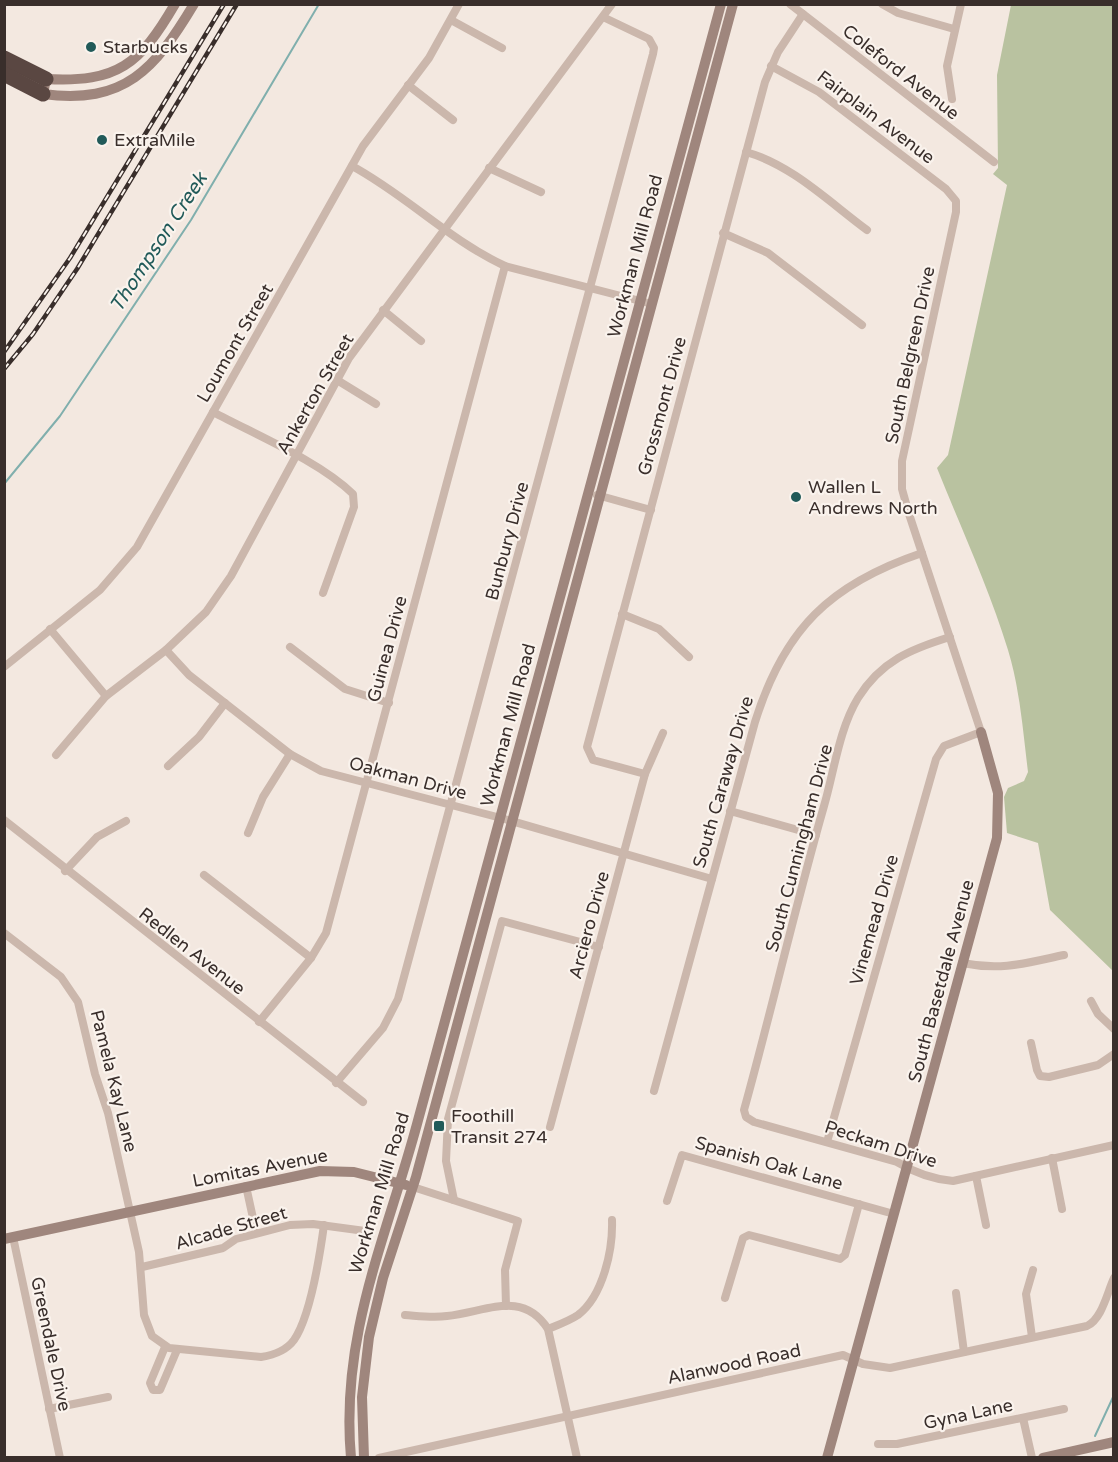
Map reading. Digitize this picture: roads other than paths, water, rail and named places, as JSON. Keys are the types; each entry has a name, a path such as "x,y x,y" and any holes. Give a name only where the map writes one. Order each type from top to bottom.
{"highway":[{"path":"4,58 45,86"},
{"path":"4,74 45,86"}],"main road":[{"path":"45,86 99,77 126,66 142,54 176,4"},
{"path":"45,86 80,97 104,92 138,76 163,53 194,4"},
{"name":"Workman Mill Road","path":"351,1458 349,1398 358,1320 372,1268 400,1183 501,818 721,4"},
{"name":"Workman Mill Road","path":"364,1458 362,1397 369,1336 382,1278 413,1187 733,4"},
{"name":"South Basetdale Avenue","path":"827,1458 997,838 998,793 981,732"},
{"name":"Lomitas Avenue","path":"9,1238 246,1186 332,1170 354,1172 413,1187"},
{"path":"1043,1458 1113,1442"}],"street":[{"name":"Loumont Street","path":"4,667 100,590 137,547 352,166 378,124 429,58 459,4"},
{"name":"Ankerton Street","path":"56,755 106,696 166,650 206,612 231,576 337,380 383,310 612,4"},
{"name":"Coleford Avenue","path":"790,4 994,162"},
{"path":"882,4 898,13 954,28"},
{"path":"952,99 947,66 961,4"},
{"name":"Grossmont Drive","path":"645,774 593,760 587,747 723,233 771,66 785,39 803,14"},
{"name":"Bunbury Drive","path":"336,1083 383,1028 398,999 654,48 649,39 603,17"},
{"path":"451,20 502,48"},
{"name":"Fairplain Avenue","path":"771,66 819,92 945,189 956,201"},
{"path":"408,85 453,120"},
{"path":"746,152 789,171 867,230"},
{"path":"352,166 387,187 466,246 505,266 652,304"},
{"path":"489,168 541,192"},
{"name":"South Belgreen Drive","path":"909,514 902,489 902,461 956,212 956,201"},
{"path":"723,233 768,253 862,325"},
{"name":"Guinea Drive","path":"260,1022 311,958 326,933 505,266"},
{"path":"383,310 421,341"},
{"path":"337,380 376,404"},
{"path":"213,412 296,456 343,484 353,494 354,507 323,593"},
{"path":"588,493 651,510"},
{"name":"South Basetdale Avenue","path":"909,514 981,732"},
{"name":"South Caraway Drive","path":"654,1091 762,698 776,665 798,632 828,601 850,586 890,565 922,554"},
{"path":"622,614 659,629 689,657"},
{"path":"50,629 106,696"},
{"name":"South Cunningham Drive","path":"746,1117 744,1110 816,835 846,728 858,699 879,672 910,650 950,637"},
{"path":"290,647 345,689 389,703"},
{"name":"Oakman Drive","path":"166,650 189,675 225,704 290,754 321,771 501,818 712,879"},
{"path":"168,765 199,737 225,704"},
{"name":"Vinemead Drive","path":"827,1142 936,759 944,746 981,732"},
{"name":"Arciero Drive","path":"550,1127 645,774 663,733"},
{"path":"248,833 262,797 290,754"},
{"path":"730,811 816,835"},
{"name":"Redlen Avenue","path":"4,820 65,871 363,1102"},
{"path":"65,871 97,837 126,820"},
{"path":"204,875 311,958"},
{"path":"454,1200 446,1161 448,1119 502,921 599,947"},
{"name":"Pamela Kay Lane","path":"6,938 61,977 78,1002 95,1074 108,1113 142,1267 144,1314 152,1336 165,1347"},
{"path":"962,963 988,968 1006,967 1064,955"},
{"path":"1091,1001 1098,1014 1113,1029"},
{"path":"1031,1042 1040,1076 1049,1077 1098,1065 1113,1054"},
{"name":"Peckam Drive","path":"746,1117 754,1122 897,1162 939,1180 976,1176 1113,1145"},
{"name":"Spanish Oak Lane","path":"667,1201 682,1155 894,1214"},
{"path":"1052,1158 1062,1209"},
{"path":"976,1176 986,1225"},
{"path":"246,1186 256,1232"},
{"name":"Lomitas Avenue","path":"413,1187 518,1221 505,1270 506,1306"},
{"path":"725,1298 743,1238 749,1235 840,1259 845,1255 859,1204"},
{"path":"548,1329 579,1314 597,1290 613,1236 612,1220"},
{"name":"Alcade Street","path":"142,1267 223,1248 236,1239 256,1232 300,1224 365,1231"},
{"path":"177,1350 160,1390 153,1390 150,1383 165,1347 261,1357 272,1355 289,1346 297,1334 315,1278 324,1225"},
{"name":"Greendale Drive","path":"9,1238 60,1458"},
{"path":"1032,1337 1026,1294 1033,1270"},
{"name":"Alanwood Road","path":"379,1458 843,1355 863,1364 891,1368 1094,1323 1113,1278"},
{"path":"956,1293 964,1352"},
{"path":"405,1315 447,1317 506,1306 526,1308 542,1320 548,1329 577,1458"},
{"path":"50,1409 108,1397"},
{"name":"Gyna Lane","path":"878,1444 897,1444 1064,1409"},
{"path":"1023,1418 1032,1458"}],"waterway":[{"name":"Thompson Creek","path":"4,484 60,416 191,220 319,4"},
{"path":"1095,1436 1114,1395"}],"railway":[{"path":"4,352 70,258 224,4"},
{"path":"4,369 33,334 77,269 237,4"}],"place":[{"name":"Starbucks","path":"91,47"},
{"name":"ExtraMile","path":"102,140"},
{"name":"Wallen L Andrews North","path":"796,497"},
{"name":"Foothill Transit 274","path":"439,1126"}]}
